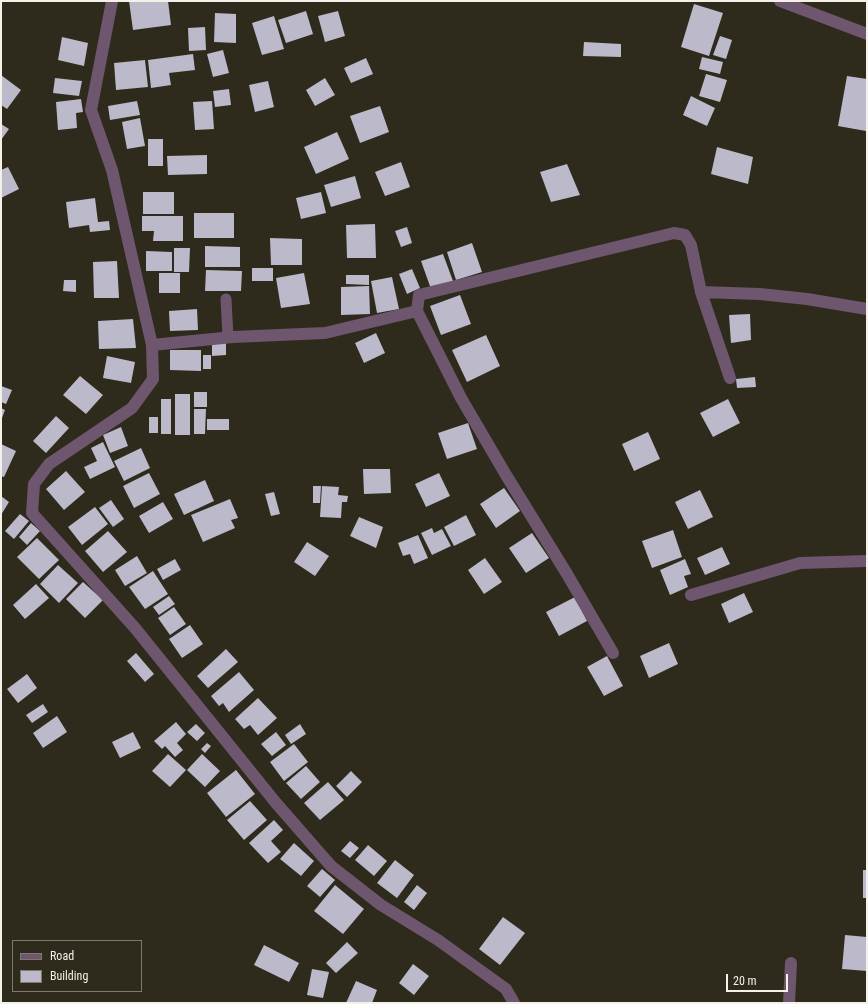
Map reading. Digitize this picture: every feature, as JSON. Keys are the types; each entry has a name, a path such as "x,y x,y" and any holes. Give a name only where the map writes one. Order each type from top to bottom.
{"street":[{"path":"112,1 90,110 112,170 152,345 153,379 132,408 49,464 34,484 32,513 135,628 276,803 331,866 381,905 438,940 506,989 514,1003"},
{"path":"780,1 867,34"},
{"path":"613,653 564,568 506,475 461,398 417,311 419,295 674,233 685,236 691,245 701,292 730,378"},
{"path":"701,292 760,294 807,299 867,309"},
{"path":"152,345 228,337 325,333 417,311"},
{"path":"691,595 800,563 867,561"},
{"path":"789,1003 791,963"}],"lane":[{"path":"226,299 228,337"}],"building":[{"path":"129,1 168,1 171,25 133,30"},
{"path":"694,4 723,13 709,56 681,47"},
{"path":"306,11 313,34 286,43 278,20"},
{"path":"338,11 345,36 325,42 318,16"},
{"path":"215,13 236,14 236,43 214,42"},
{"path":"274,16 284,49 262,55 252,23"},
{"path":"205,27 206,50 189,51 188,28"},
{"path":"720,36 732,40 726,59 713,55"},
{"path":"62,37 88,43 84,66 58,60"},
{"path":"584,42 621,44 621,57 583,56"},
{"path":"223,50 229,73 213,77 207,54"},
{"path":"193,54 195,70 169,73 171,85 151,88 148,60"},
{"path":"702,57 723,62 720,74 699,69"},
{"path":"366,58 373,74 351,83 344,68"},
{"path":"145,60 148,87 116,90 114,63"},
{"path":"706,74 727,80 720,102 699,96"},
{"path":"1,75 21,90 7,109 1,105"},
{"path":"847,76 867,79 866,131 838,126"},
{"path":"55,78 82,81 79,96 53,93"},
{"path":"325,78 335,95 315,106 306,90"},
{"path":"268,81 274,107 255,112 249,85"},
{"path":"229,89 231,105 215,107 213,91"},
{"path":"691,96 715,108 707,126 683,115"},
{"path":"81,99 83,112 76,113 77,128 58,130 56,102"},
{"path":"137,101 140,115 110,120 108,106"},
{"path":"212,101 214,129 195,130 193,102"},
{"path":"380,106 389,132 360,143 350,116"},
{"path":"140,118 145,146 127,149 122,122"},
{"path":"1,124 9,129 1,140"},
{"path":"337,132 349,159 316,174 304,147"},
{"path":"148,139 163,139 163,166 148,166"},
{"path":"717,147 753,157 748,184 711,174"},
{"path":"207,155 207,174 168,175 167,156"},
{"path":"401,162 410,187 385,196 375,172"},
{"path":"567,164 580,195 551,202 540,172"},
{"path":"8,167 19,189 1,198 1,170"},
{"path":"355,176 361,198 331,207 324,185"},
{"path":"143,192 174,192 174,214 143,214"},
{"path":"321,192 326,213 301,219 296,198"},
{"path":"95,198 98,222 109,221 110,230 90,232 89,225 69,228 66,202"},
{"path":"194,213 234,213 234,238 194,238"},
{"path":"142,216 183,216 183,241 153,241 154,231 142,231"},
{"path":"375,224 376,258 347,258 346,225"},
{"path":"407,227 412,243 401,247 395,231"},
{"path":"270,238 302,239 302,265 271,265"},
{"path":"472,243 482,272 456,280 447,252"},
{"path":"205,246 240,247 240,267 205,267"},
{"path":"174,248 190,248 189,272 174,272"},
{"path":"146,251 172,252 172,271 146,271"},
{"path":"443,254 453,281 431,289 421,261"},
{"path":"117,261 119,298 94,298 93,262"},
{"path":"252,268 273,268 273,281 252,281"},
{"path":"412,269 420,288 407,294 399,274"},
{"path":"206,270 242,271 241,291 205,291"},
{"path":"159,273 180,273 180,293 159,293"},
{"path":"304,273 310,304 281,308 276,278"},
{"path":"346,275 369,275 369,285 346,284"},
{"path":"392,277 399,309 377,313 371,281"},
{"path":"64,280 76,280 76,292 63,291"},
{"path":"369,286 370,314 341,315 341,287"},
{"path":"460,295 471,324 441,335 430,306"},
{"path":"197,309 198,330 170,331 169,311"},
{"path":"750,314 751,340 731,343 729,315"},
{"path":"133,319 136,348 99,349 98,321"},
{"path":"376,333 385,353 364,363 355,343"},
{"path":"486,335 500,366 467,382 452,350"},
{"path":"212,343 226,343 226,355 212,356"},
{"path":"170,350 201,350 201,371 170,370"},
{"path":"203,355 211,355 211,369 203,369"},
{"path":"107,356 135,362 131,383 103,378"},
{"path":"80,376 103,395 86,414 63,395"},
{"path":"755,377 756,387 737,388 736,379"},
{"path":"1,386 12,390 6,404 1,402"},
{"path":"194,392 207,392 207,407 194,407"},
{"path":"175,394 190,394 190,435 175,435"},
{"path":"161,399 171,399 171,434 161,434"},
{"path":"728,399 740,423 713,437 700,413"},
{"path":"1,408 5,410 2,418 1,418"},
{"path":"194,409 206,409 205,434 194,434"},
{"path":"56,416 69,428 46,453 33,441"},
{"path":"149,417 158,417 158,433 149,433"},
{"path":"207,419 229,419 229,430 207,430"},
{"path":"468,423 477,449 447,459 438,433"},
{"path":"121,427 128,446 110,453 103,435"},
{"path":"648,432 660,459 634,471 622,444"},
{"path":"103,442 115,467 90,479 84,467 97,461 91,448"},
{"path":"1,444 16,451 4,477 1,476"},
{"path":"141,448 150,468 124,481 114,461"},
{"path":"363,469 390,469 391,493 364,494"},
{"path":"66,471 85,492 64,510 46,489"},
{"path":"149,473 160,494 134,508 123,486"},
{"path":"439,473 450,496 426,507 415,484"},
{"path":"205,480 214,501 184,515 174,494"},
{"path":"313,486 321,486 320,503 313,503"},
{"path":"322,486 339,487 338,495 348,496 347,502 342,502 341,518 320,517"},
{"path":"504,488 520,511 496,528 480,504"},
{"path":"700,490 713,517 688,529 675,502"},
{"path":"274,492 280,514 271,516 265,494"},
{"path":"1,496 9,502 1,515"},
{"path":"230,499 238,518 231,520 235,528 203,542 191,515"},
{"path":"111,500 124,519 113,527 99,508"},
{"path":"163,502 173,519 149,533 139,516"},
{"path":"95,507 108,524 82,545 68,527"},
{"path":"20,514 29,521 14,539 5,531"},
{"path":"466,515 476,535 454,546 444,527"},
{"path":"359,517 383,527 376,548 350,536"},
{"path":"31,523 40,531 27,545 19,537"},
{"path":"432,528 434,533 442,529 451,546 432,555 421,533"},
{"path":"673,530 682,557 652,568 642,541"},
{"path":"108,531 127,552 103,572 85,551"},
{"path":"532,533 549,558 526,573 509,548"},
{"path":"418,535 428,558 414,564 410,554 403,556 398,543"},
{"path":"37,538 59,560 39,579 17,557"},
{"path":"307,542 329,556 315,576 294,562"},
{"path":"722,547 730,564 705,575 697,558"},
{"path":"137,556 147,573 125,586 115,570"},
{"path":"485,558 502,582 484,594 468,570"},
{"path":"175,559 181,570 163,580 157,569"},
{"path":"685,559 691,574 684,576 688,587 670,595 660,570"},
{"path":"58,565 78,583 59,603 40,584"},
{"path":"153,571 168,594 145,609 129,587"},
{"path":"83,582 103,600 85,618 66,599"},
{"path":"36,584 49,598 25,619 13,605"},
{"path":"744,593 753,612 729,623 721,604"},
{"path":"169,596 175,604 159,615 153,607"},
{"path":"575,597 587,621 559,636 546,612"},
{"path":"174,607 186,624 170,635 158,618"},
{"path":"190,625 203,644 182,658 169,639"},
{"path":"669,643 678,664 649,678 640,656"},
{"path":"226,649 238,662 208,688 197,676"},
{"path":"136,653 154,674 145,682 127,661"},
{"path":"607,656 623,686 604,696 587,667"},
{"path":"239,672 254,690 229,712 223,703 219,706 211,696"},
{"path":"27,674 37,688 18,703 7,689"},
{"path":"258,698 277,718 258,735 250,725 244,729 235,719"},
{"path":"43,704 48,712 32,723 26,715"},
{"path":"57,716 67,732 43,748 33,733"},
{"path":"176,722 186,734 177,743 183,750 175,757 165,746 162,749 154,741"},
{"path":"196,724 205,733 197,741 187,732"},
{"path":"300,724 306,734 291,744 285,735"},
{"path":"133,732 141,748 120,758 112,742"},
{"path":"276,732 286,745 272,756 261,744"},
{"path":"207,743 211,746 205,753 201,749"},
{"path":"294,744 308,762 284,781 270,762"},
{"path":"168,754 186,770 170,787 152,771"},
{"path":"202,754 220,771 205,787 187,770"},
{"path":"306,766 320,782 301,799 286,783"},
{"path":"236,770 255,794 226,817 207,793"},
{"path":"351,771 362,782 347,797 336,786"},
{"path":"328,782 344,800 320,820 304,803"},
{"path":"250,801 267,820 244,840 227,820"},
{"path":"274,820 283,830 271,841 281,852 268,863 249,843"},
{"path":"350,841 359,848 350,858 341,851"},
{"path":"294,843 314,861 301,876 280,859"},
{"path":"368,845 387,861 374,876 355,860"},
{"path":"395,860 414,875 397,898 377,883"},
{"path":"322,869 335,880 320,897 307,886"},
{"path":"863,870 867,870 867,898 863,898"},
{"path":"335,885 364,909 343,934 314,911"},
{"path":"417,885 427,893 414,910 404,902"},
{"path":"503,917 525,933 500,965 479,949"},
{"path":"845,935 867,937 867,971 842,969"},
{"path":"347,942 358,953 336,973 326,963"},
{"path":"264,945 299,963 289,982 254,965"},
{"path":"413,964 429,976 414,995 399,983"},
{"path":"312,969 329,972 323,998 307,995"},
{"path":"356,981 377,990 372,1003 346,1003"}]}
